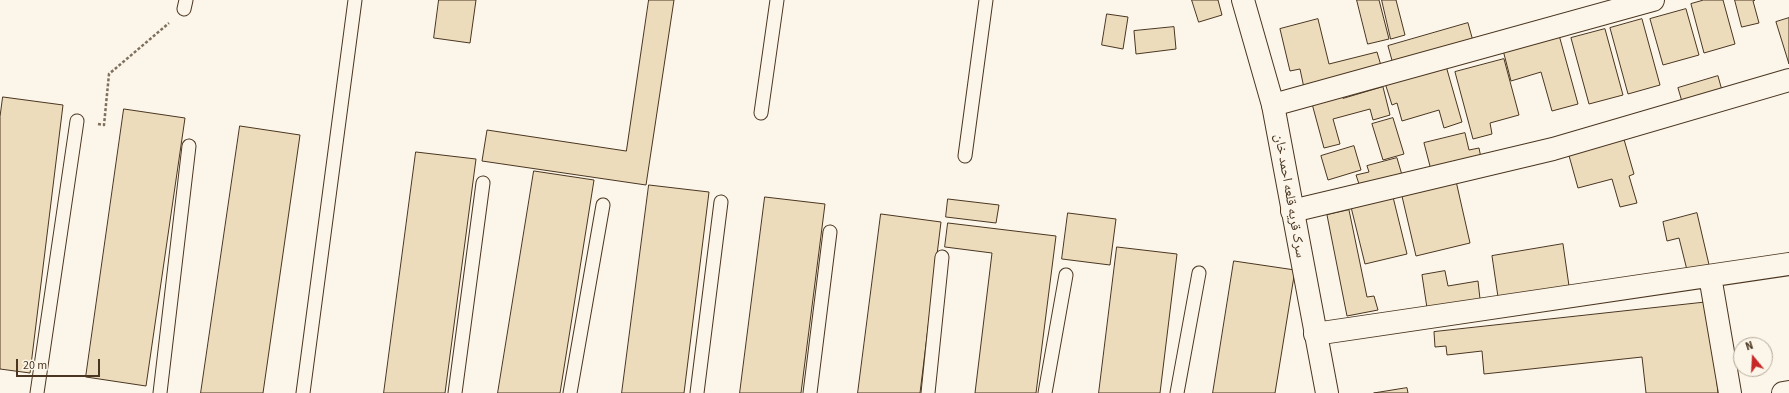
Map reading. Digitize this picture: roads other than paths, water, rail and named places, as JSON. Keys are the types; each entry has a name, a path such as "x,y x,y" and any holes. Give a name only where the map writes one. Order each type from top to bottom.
{"street":[{"name":"سرک قریه قلعه احمد خان","path":"1244,0 1273,105 1327,393"},
{"path":"1273,105 1653,0"},
{"path":"1292,211 1553,149 1789,80"},
{"path":"1315,334 1789,264"},
{"path":"1710,276 1730,393"},
{"path":"1783,393 1789,392"}],"lane":[{"path":"302,393 356,0"},
{"path":"761,113 778,0"},
{"path":"965,156 986,0"},
{"path":"38,393 76,121"},
{"path":"160,393 189,146"},
{"path":"455,393 484,183"},
{"path":"697,393 721,202"},
{"path":"570,393 604,205"},
{"path":"810,393 830,232"},
{"path":"928,393 942,257"},
{"path":"1177,393 1199,273"},
{"path":"1045,393 1066,275"}]}
